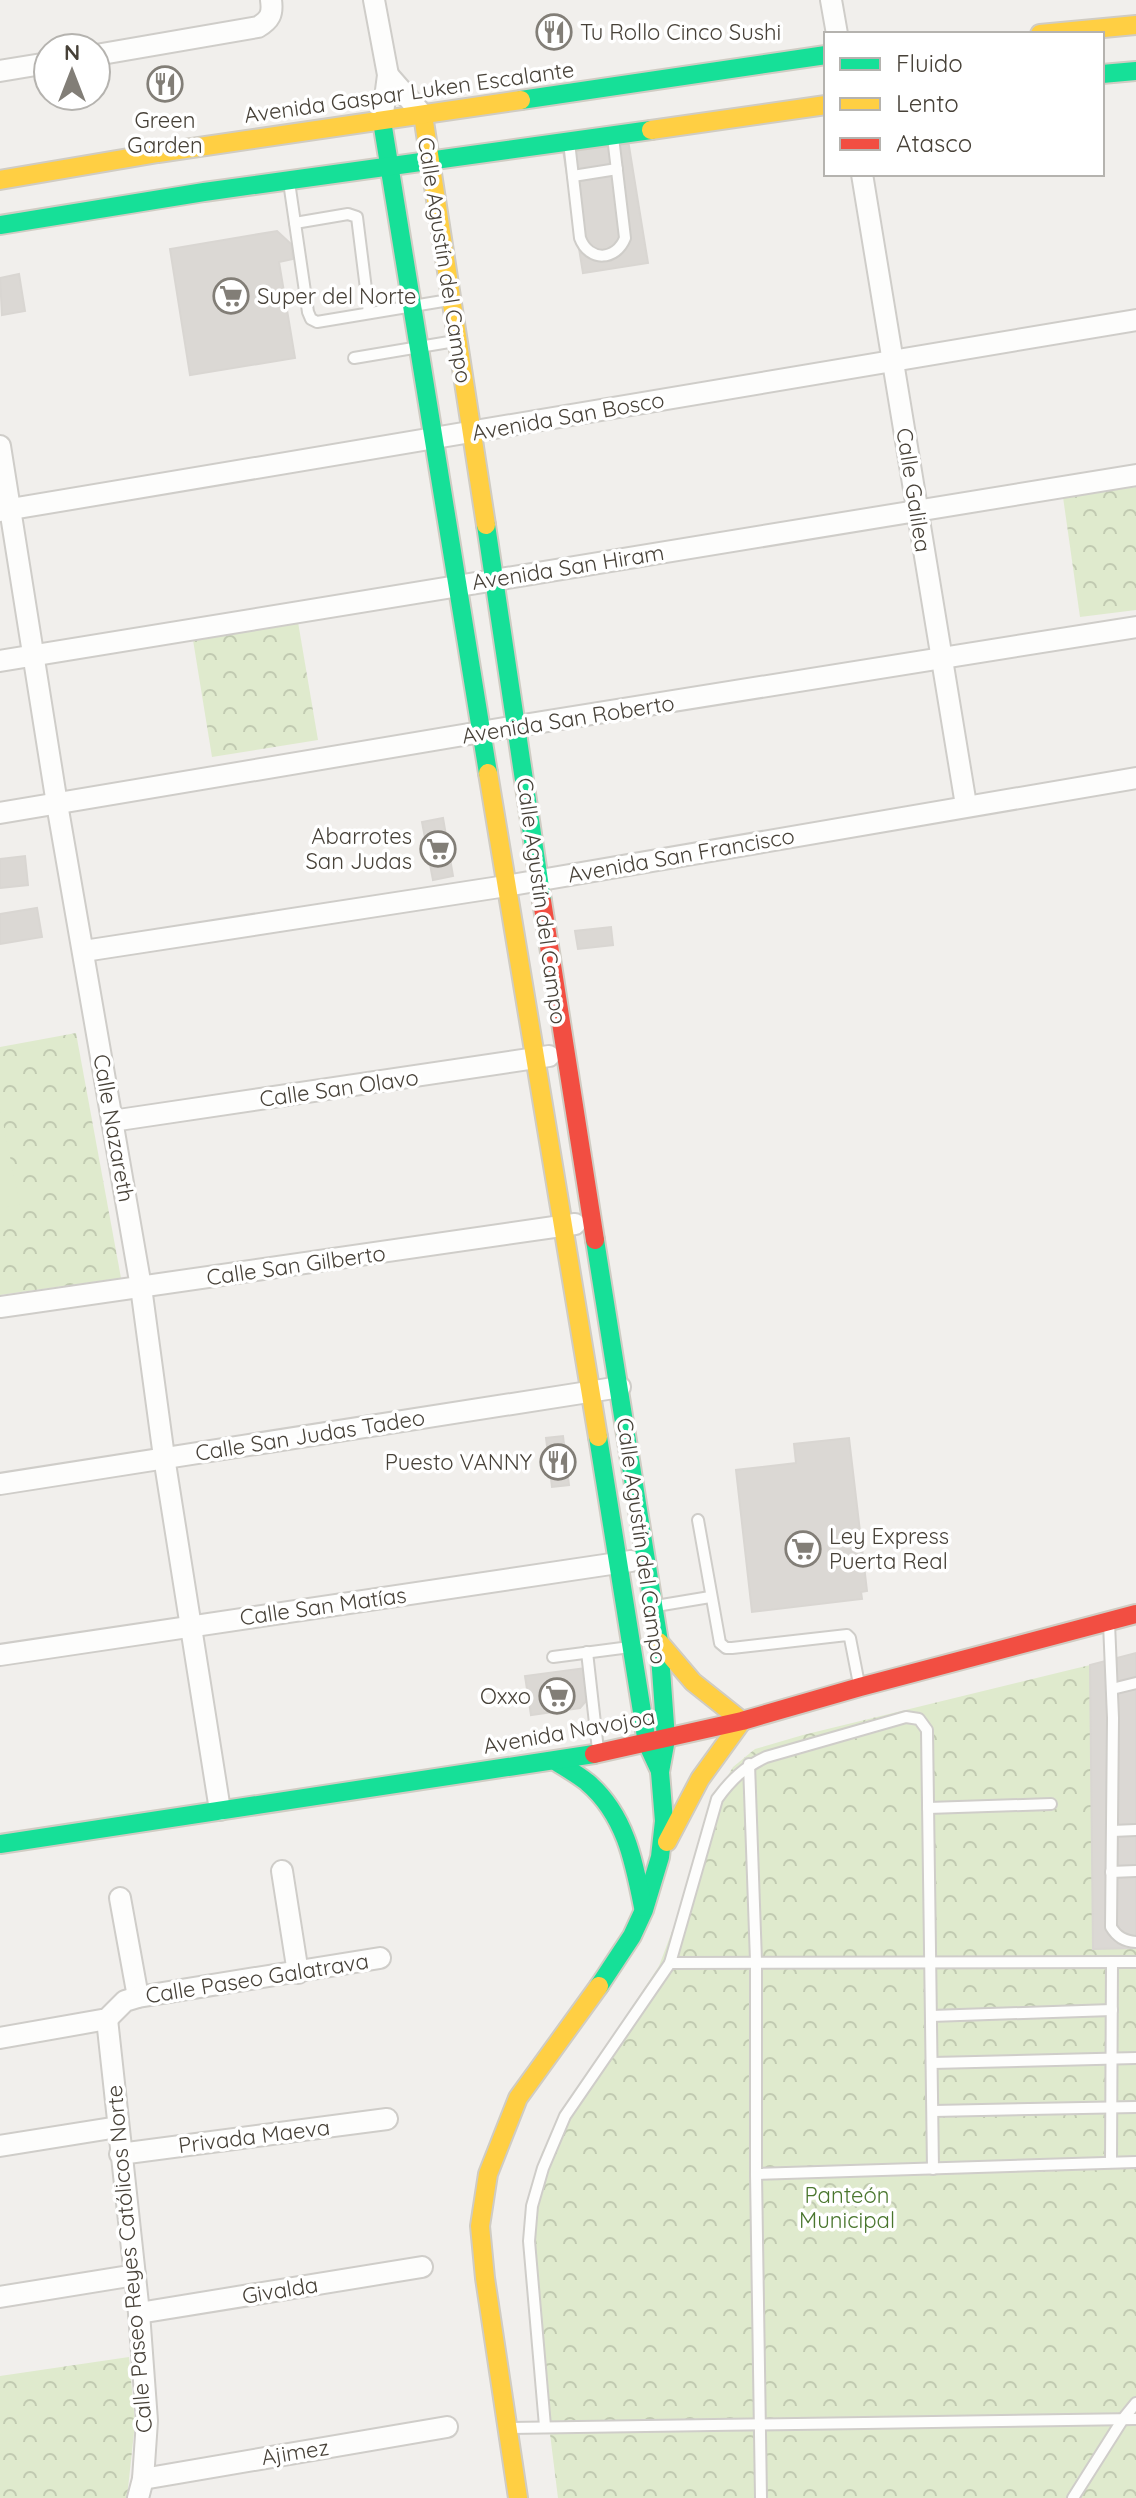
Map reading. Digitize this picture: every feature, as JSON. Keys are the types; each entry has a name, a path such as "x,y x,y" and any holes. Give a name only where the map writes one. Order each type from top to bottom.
{"street":[{"path":"112,52 258,27 268,21 273,11 271,0"},
{"name":"Calle Agustín del Campo","path":"374,0 388,75 382,121 647,1743 660,1772"},
{"path":"831,0 837,32"},
{"path":"1061,32 1136,25"},
{"name":"Avenida Gaspar Luken Escalante","path":"0,180 158,153 824,55"},
{"path":"0,71 32,66"},
{"path":"1104,74 1136,71"},
{"name":"Calle Agustín del Campo","path":"388,75 423,115 564,1052 647,1558 659,1642 666,1739 660,1772"},
{"path":"0,225 390,165 824,105"},
{"name":"Calle Galilea","path":"862,176 966,805"},
{"name":"Avenida San Bosco","path":"5,510 1136,320"},
{"name":"Calle Nazareth","path":"0,446 5,510 34,655 141,1287 164,1457 220,1810"},
{"name":"Avenida San Hiram","path":"0,661 1136,475"},
{"name":"Avenida San Roberto","path":"0,813 1136,627"},
{"name":"Avenida San Francisco","path":"84,951 506,886 1136,778"},
{"name":"Calle San Olavo","path":"112,1121 537,1059 564,1052"},
{"name":"Calle San Gilberto","path":"0,1307 591,1222"},
{"name":"Calle San Judas Tadeo","path":"0,1484 620,1387"},
{"name":"Calle San Matías","path":"0,1655 647,1558"},
{"name":"Avenida Navojoa","path":"0,1844 599,1753 742,1721 1136,1614"},
{"path":"518,2498 480,2226 488,2174 518,2098 632,1936 644,1910 660,1857 695,1785 742,1721 693,1682 659,1642"},
{"path":"555,1761 588,1782 615,1812 632,1848 644,1910"},
{"path":"660,1772 664,1821 660,1857"},
{"path":"282,1871 298,1973"},
{"path":"120,1898 138,1997"},
{"name":"Calle Paseo Galatrava","path":"0,2038 107,2019 125,2001 138,1997 380,1958"},
{"name":"Calle Paseo Reyes Católicos Norte","path":"107,2019 139,2313 147,2421 141,2488"},
{"name":"Privada Maeva","path":"120,2154 387,2119"},
{"path":"0,2146 118,2127"},
{"name":"Givalda","path":"139,2313 422,2267"},
{"path":"0,2297 135,2275"},
{"name":"Ajimez","path":"141,2488 447,2427"}],"lane":[{"path":"569,140 580,238 584,249 592,254 604,255 621,247 625,238 613,134"},
{"path":"573,176 617,169"},
{"path":"289,180 311,319 317,322 450,300"},
{"path":"295,223 348,214 357,217 369,313"},
{"path":"354,358 456,341"},
{"path":"698,1520 720,1643 726,1648 847,1635 860,1687"},
{"path":"654,1607 710,1597"},
{"path":"1109,1621 1112,1689 1111,1927 1116,1936 1136,1942"},
{"path":"553,1657 632,1647"},
{"path":"587,1652 599,1753"},
{"path":"1112,1689 1136,1683"},
{"path":"545,2426 529,2241 532,2206 543,2168 565,2116 670,1963 717,1799 749,1764 906,1717 919,1719 927,1730 933,2169"},
{"path":"749,1764 756,1961 761,2498"},
{"path":"928,1808 1051,1804"},
{"path":"1112,1831 1136,1830"},
{"path":"1111,1872 1136,1871"},
{"path":"1111,2162 1112,1962"},
{"path":"670,1963 1136,1962"},
{"path":"931,2016 1112,2010"},
{"path":"932,2063 1136,2058"},
{"path":"933,2111 1136,2107"},
{"path":"756,2174 1136,2162"},
{"path":"1073,2498 1136,2403"},
{"path":"507,2428 1136,2419"}],"green space":[{"path":"1136,487 1136,610 1080,617 1063,497"},
{"path":"298,622 318,740 212,757 193,640"},
{"path":"76,1033 121,1278 0,1295 0,1047"},
{"path":"0,1108 20,1205 0,1208"},
{"name":"Panteón Municipal","path":"1090,1665 1093,1948 1136,1948 1136,2498 558,2498 530,2273 530,2203 542,2152 659,1966 720,1789 733,1767 755,1749 803,1735"},
{"path":"129,2357 135,2423 127,2498 0,2498 0,2376"}],"building":[{"path":"628,140 648,263 583,273 563,150"},
{"name":"Super del Norte","path":"277,231 291,244 293,259 279,262 295,358 190,375 170,249"},
{"path":"19,274 25,311 2,315 0,278"},
{"name":"Abarrotes San Judas","path":"443,818 453,876 433,880 422,822"},
{"path":"25,856 28,885 0,888 0,859"},
{"path":"37,908 42,937 0,944 0,914"},
{"path":"611,927 613,945 578,949 575,931"},
{"name":"Puesto VANNY","path":"563,1436 569,1485 552,1487 546,1438"},
{"name":"Ley Express Puerta Real","path":"849,1438 867,1591 861,1592 862,1599 752,1612 736,1470 796,1463 794,1444"},
{"path":"1136,1653 1136,1948 1093,1949 1090,1665"},
{"name":"Oxxo","path":"585,1668 588,1690 586,1701 580,1708 531,1715 525,1676"}],"traffic: fast":[{"path":"521,100 824,55"},
{"path":"1104,74 1136,71"},
{"path":"382,121 488,773"},
{"path":"0,225 204,192 651,130"},
{"path":"486,525 542,901"},
{"path":"595,1240 659,1642 666,1739 660,1772 664,1821 660,1857 644,1910 632,1936 599,1986"},
{"path":"598,1437 647,1743 660,1771"},
{"path":"0,1844 594,1754"},
{"path":"555,1761 587,1782 611,1809 626,1839 643,1907"}],"traffic: slow":[{"path":"1061,32 1136,25"},
{"path":"0,180 158,153 521,100"},
{"path":"651,130 824,105"},
{"path":"423,115 486,525"},
{"path":"488,773 598,1437"},
{"path":"659,1642 693,1682 742,1721 700,1779 667,1842"},
{"path":"518,2498 480,2226 488,2174 518,2098 599,1986"}],"traffic: jam":[{"path":"542,901 595,1240"},
{"path":"594,1754 742,1721 1136,1614"}],"place":[{"name":"Tu Rollo Cinco Sushi","path":"554,32"},
{"name":"Green Garden","path":"165,84"},
{"name":"Super del Norte","path":"231,296"},
{"name":"Abarrotes San Judas","path":"438,849"},
{"name":"Puesto VANNY","path":"558,1462"},
{"name":"Ley Express Puerta Real","path":"803,1549"},
{"name":"Oxxo","path":"557,1696"}]}
